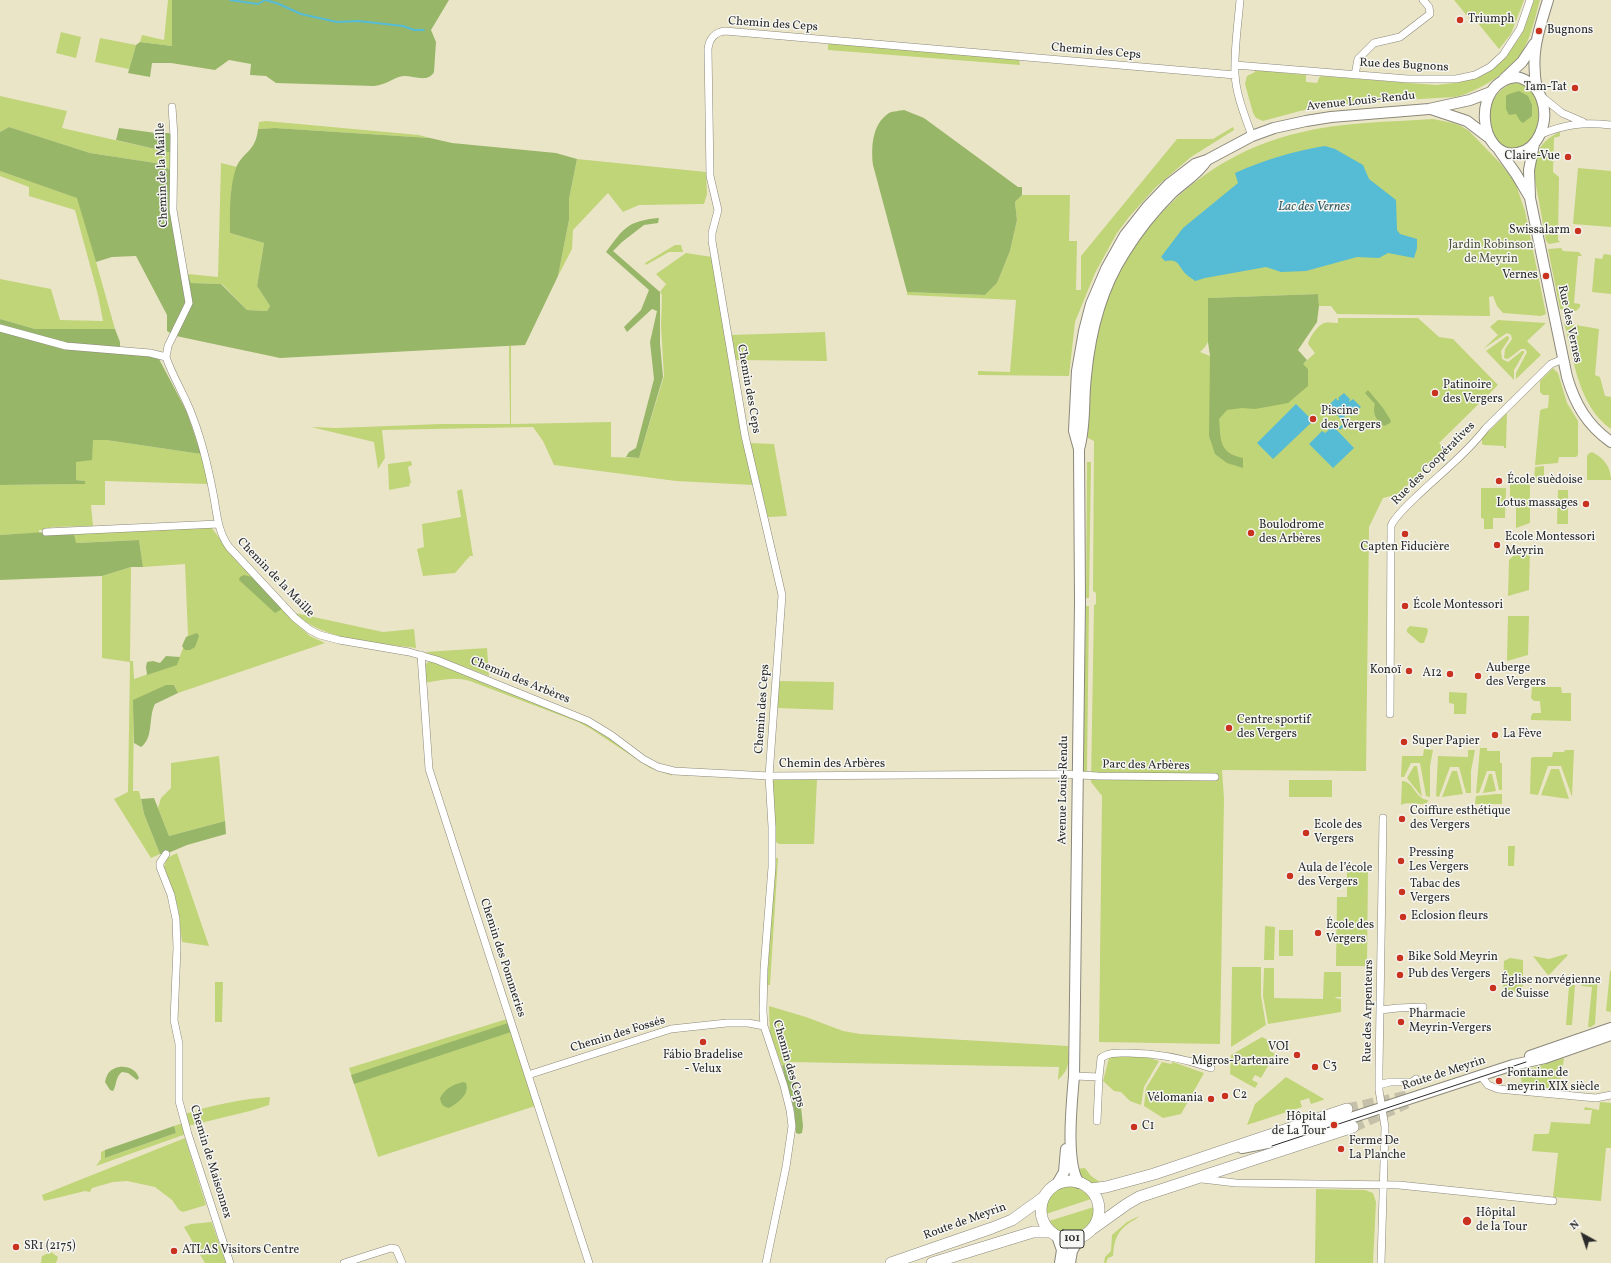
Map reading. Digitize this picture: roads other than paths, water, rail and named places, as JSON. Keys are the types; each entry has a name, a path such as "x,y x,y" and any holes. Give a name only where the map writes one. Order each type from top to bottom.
{"main road":[{"path":"1536,40 1522,62 1491,92 1486,102 1484,114 1488,137 1496,147 1512,154 1521,152 1536,139 1544,119 1534,66 1536,40 1548,0"},
{"path":"1503,80 1512,77 1524,79 1529,81 1539,93"},
{"name":"Avenue Louis-Rendu","path":"1079,1183 1073,1171 1071,1131 1074,1076 1080,602 1079,449 1083,431 1089,350 1096,318 1106,288 1123,254 1150,216 1173,192 1200,170 1207,160 1252,136 1274,128 1306,120 1356,114 1429,109 1470,100 1491,92"},
{"name":"Avenue Louis-Rendu","path":"1429,109 1467,121 1488,137"},
{"name":"Rue des Vernes","path":"1536,139 1529,170 1530,198 1569,386 1580,411 1588,422 1611,442"},
{"name":"Rue des Vernes","path":"1496,147 1516,174 1530,198"},
{"name":"Route de Meyrin","path":"1514,1065 1525,1058 1611,1028"},
{"name":"Route de Meyrin","path":"1283,1140 1514,1065 1545,1058 1611,1035"},
{"path":"1044,1197 1049,1190 1057,1184 1068,1181 1079,1183 1090,1189 1154,1174 1347,1109"},
{"name":"101","path":"932,1263 1033,1232 1054,1234 1068,1239 1080,1237 1133,1200 1222,1169 1267,1156 1353,1127"},
{"name":"Avenue Louis-Rendu","path":"1057,1184 1064,1172 1066,1152 1071,1131"},
{"path":"1217,1153 1283,1140"},
{"path":"1222,1169 1283,1140"},
{"name":"101","path":"1090,1189 1097,1200 1099,1208 1097,1219 1092,1229"},
{"name":"Route de Meyrin","path":"891,1263 1012,1220 1044,1197"},
{"name":"101","path":"1044,1197 1041,1207 1042,1218 1054,1234"},
{"path":"1054,1234 1062,1250 1060,1263"},
{"path":"1070,1263 1072,1251 1080,1237"}],"street":[{"path":"1240,0 1235,75 1240,100 1252,136"},
{"path":"1355,75 1358,58 1374,43 1400,36 1430,14 1429,7 1423,0"},
{"name":"Rue des Bugnons","path":"1235,65 1433,80 1456,79 1475,75 1490,67 1503,54 1520,29 1530,0"},
{"name":"Chemin des Ceps","path":"766,1263 786,1167 792,1126 784,1086 764,1026 764,969 772,867 769,776 782,595 745,436 712,241 712,233 718,210 710,176 708,49 711,40 718,33 725,31 1235,75"},
{"path":"1539,93 1562,113 1585,123"},
{"name":"Chemin de la Maille","path":"172,106 174,136 174,210 189,302 168,346 166,357 194,418 212,484 218,524 222,535 229,547 295,618 310,630 320,635 339,640 421,655"},
{"path":"1536,139 1561,126 1585,123 1611,125"},
{"path":"0,328 66,346 150,353 166,357"},
{"name":"Rue des Coopératives","path":"1390,714 1391,526 1393,521 1406,506 1445,470 1490,423 1551,364 1563,359"},
{"path":"46,532 218,524"},
{"name":"Chemin des Arbères","path":"421,655 437,660 588,721 611,735 643,759 658,767 674,771 769,776 1077,775"},
{"name":"Chemin des Pommeries","path":"421,655 429,769 589,1263"},
{"name":"Parc des Arbères","path":"1077,775 1216,777"},
{"name":"Rue des Arpenteurs","path":"1381,1263 1385,1127 1379,1085 1383,818"},
{"name":"Chemin de Maisonnex","path":"166,854 160,863 160,868 171,895 176,919 177,948 174,1020 179,1044 180,1101 188,1134 230,1263"},
{"path":"1380,1010 1423,1007"},
{"name":"Chemin des Fossés","path":"528,1075 671,1029 727,1023 748,1023 764,1026"},
{"path":"1097,1121 1098,1076 1101,1058 1107,1054 1150,1053 1196,1062 1211,1068"},
{"path":"1074,1076 1098,1076"},
{"path":"1481,1076 1491,1087 1511,1090 1596,1098 1611,1095"},
{"path":"1379,1085 1390,1082 1412,1082 1416,1079"},
{"path":"1189,1180 1208,1179 1236,1183 1425,1187 1553,1201"},
{"path":"344,1263 391,1248 396,1249 399,1252 402,1263"}],"water":[{"name":"Lac des Vernes","path":"1325,146 1335,149 1363,165 1369,179 1396,200 1397,230 1400,234 1417,239 1417,248 1414,258 1388,253 1379,258 1357,257 1306,271 1281,272 1266,267 1195,281 1184,272 1176,262 1170,260 1165,261 1161,257 1183,228 1238,183 1235,173 1279,156"},
{"path":"1344,393 1350,399 1349,402 1353,399 1361,407 1351,416 1346,412 1347,414 1344,417 1347,420 1345,422 1346,424 1340,430 1338,428 1343,424 1341,422 1343,420 1335,413 1338,409 1335,409 1330,404 1336,398 1338,401 1338,398"},
{"path":"1296,404 1313,421 1273,459 1257,443"},
{"name":"Piscine des Vergers","path":"1331,424 1354,448 1333,468 1309,444 1322,431 1325,433 1329,430 1327,428"}],"waterway":[{"path":"230,0 258,4 265,0"},
{"path":"266,0 301,14 337,22 358,21 403,26 414,30 424,30"}],"tunnel":[{"path":"1347,1109 1407,1096"},
{"path":"1353,1127 1407,1103"}],"tram line":[{"path":"1272,1146 1526,1062"}],"place":[{"name":"Triumph","path":"1460,20"},
{"name":"Bugnons","path":"1539,31"},
{"name":"Tam-Tat","path":"1575,88"},
{"name":"Claire-Vue","path":"1568,157"},
{"name":"Swissalarm","path":"1578,231"},
{"name":"Vernes","path":"1546,276"},
{"name":"Patinoire des Vergers","path":"1435,393"},
{"name":"Piscine des Vergers","path":"1313,419"},
{"name":"École suèdoise","path":"1499,481"},
{"name":"Lotus massages","path":"1586,504"},
{"name":"Boulodrome des Arbères","path":"1251,533"},
{"name":"Capten Fiducière","path":"1405,534"},
{"name":"Ecole Montessori Meyrin","path":"1497,545"},
{"name":"École Montessori","path":"1405,606"},
{"name":"Konoï","path":"1409,671"},
{"name":"A12","path":"1450,674"},
{"name":"Auberge des Vergers","path":"1478,676"},
{"name":"Centre sportif des Vergers","path":"1229,728"},
{"name":"La Fève","path":"1495,735"},
{"name":"Super Papier","path":"1404,742"},
{"name":"Coiffure esthétique des Vergers","path":"1402,819"},
{"name":"Ecole des Vergers","path":"1306,833"},
{"name":"Pressing Les Vergers","path":"1401,861"},
{"name":"Aula de l’école des Vergers","path":"1290,876"},
{"name":"Tabac des Vergers","path":"1402,892"},
{"name":"Eclosion fleurs","path":"1403,917"},
{"name":"École des Vergers","path":"1318,933"},
{"name":"Bike Sold Meyrin","path":"1400,958"},
{"name":"Pub des Vergers","path":"1400,975"},
{"name":"Église norvégienne de Suisse","path":"1493,988"},
{"name":"Pharmacie Meyrin-Vergers","path":"1401,1022"},
{"name":"Fábio Bradelise - Velux","path":"703,1042"},
{"name":"VOI Migros-Partenaire","path":"1297,1055"},
{"name":"C3","path":"1315,1067"},
{"name":"Fontaine de meyrin XIX siècle","path":"1499,1081"},
{"name":"C2","path":"1225,1096"},
{"name":"Vélomania","path":"1211,1099"},
{"name":"Hôpital de La Tour","path":"1334,1125"},
{"name":"C1","path":"1134,1127"},
{"name":"Ferme De La Planche","path":"1341,1149"},
{"name":"Hôpital de la Tour","path":"1467,1221"},
{"name":"SR1 (2175)","path":"16,1247"},
{"name":"ATLAS Visitors Centre","path":"174,1251"}],"park label":[{"name":"Jardin Robinson de Meyrin","path":"1491,253"}]}
